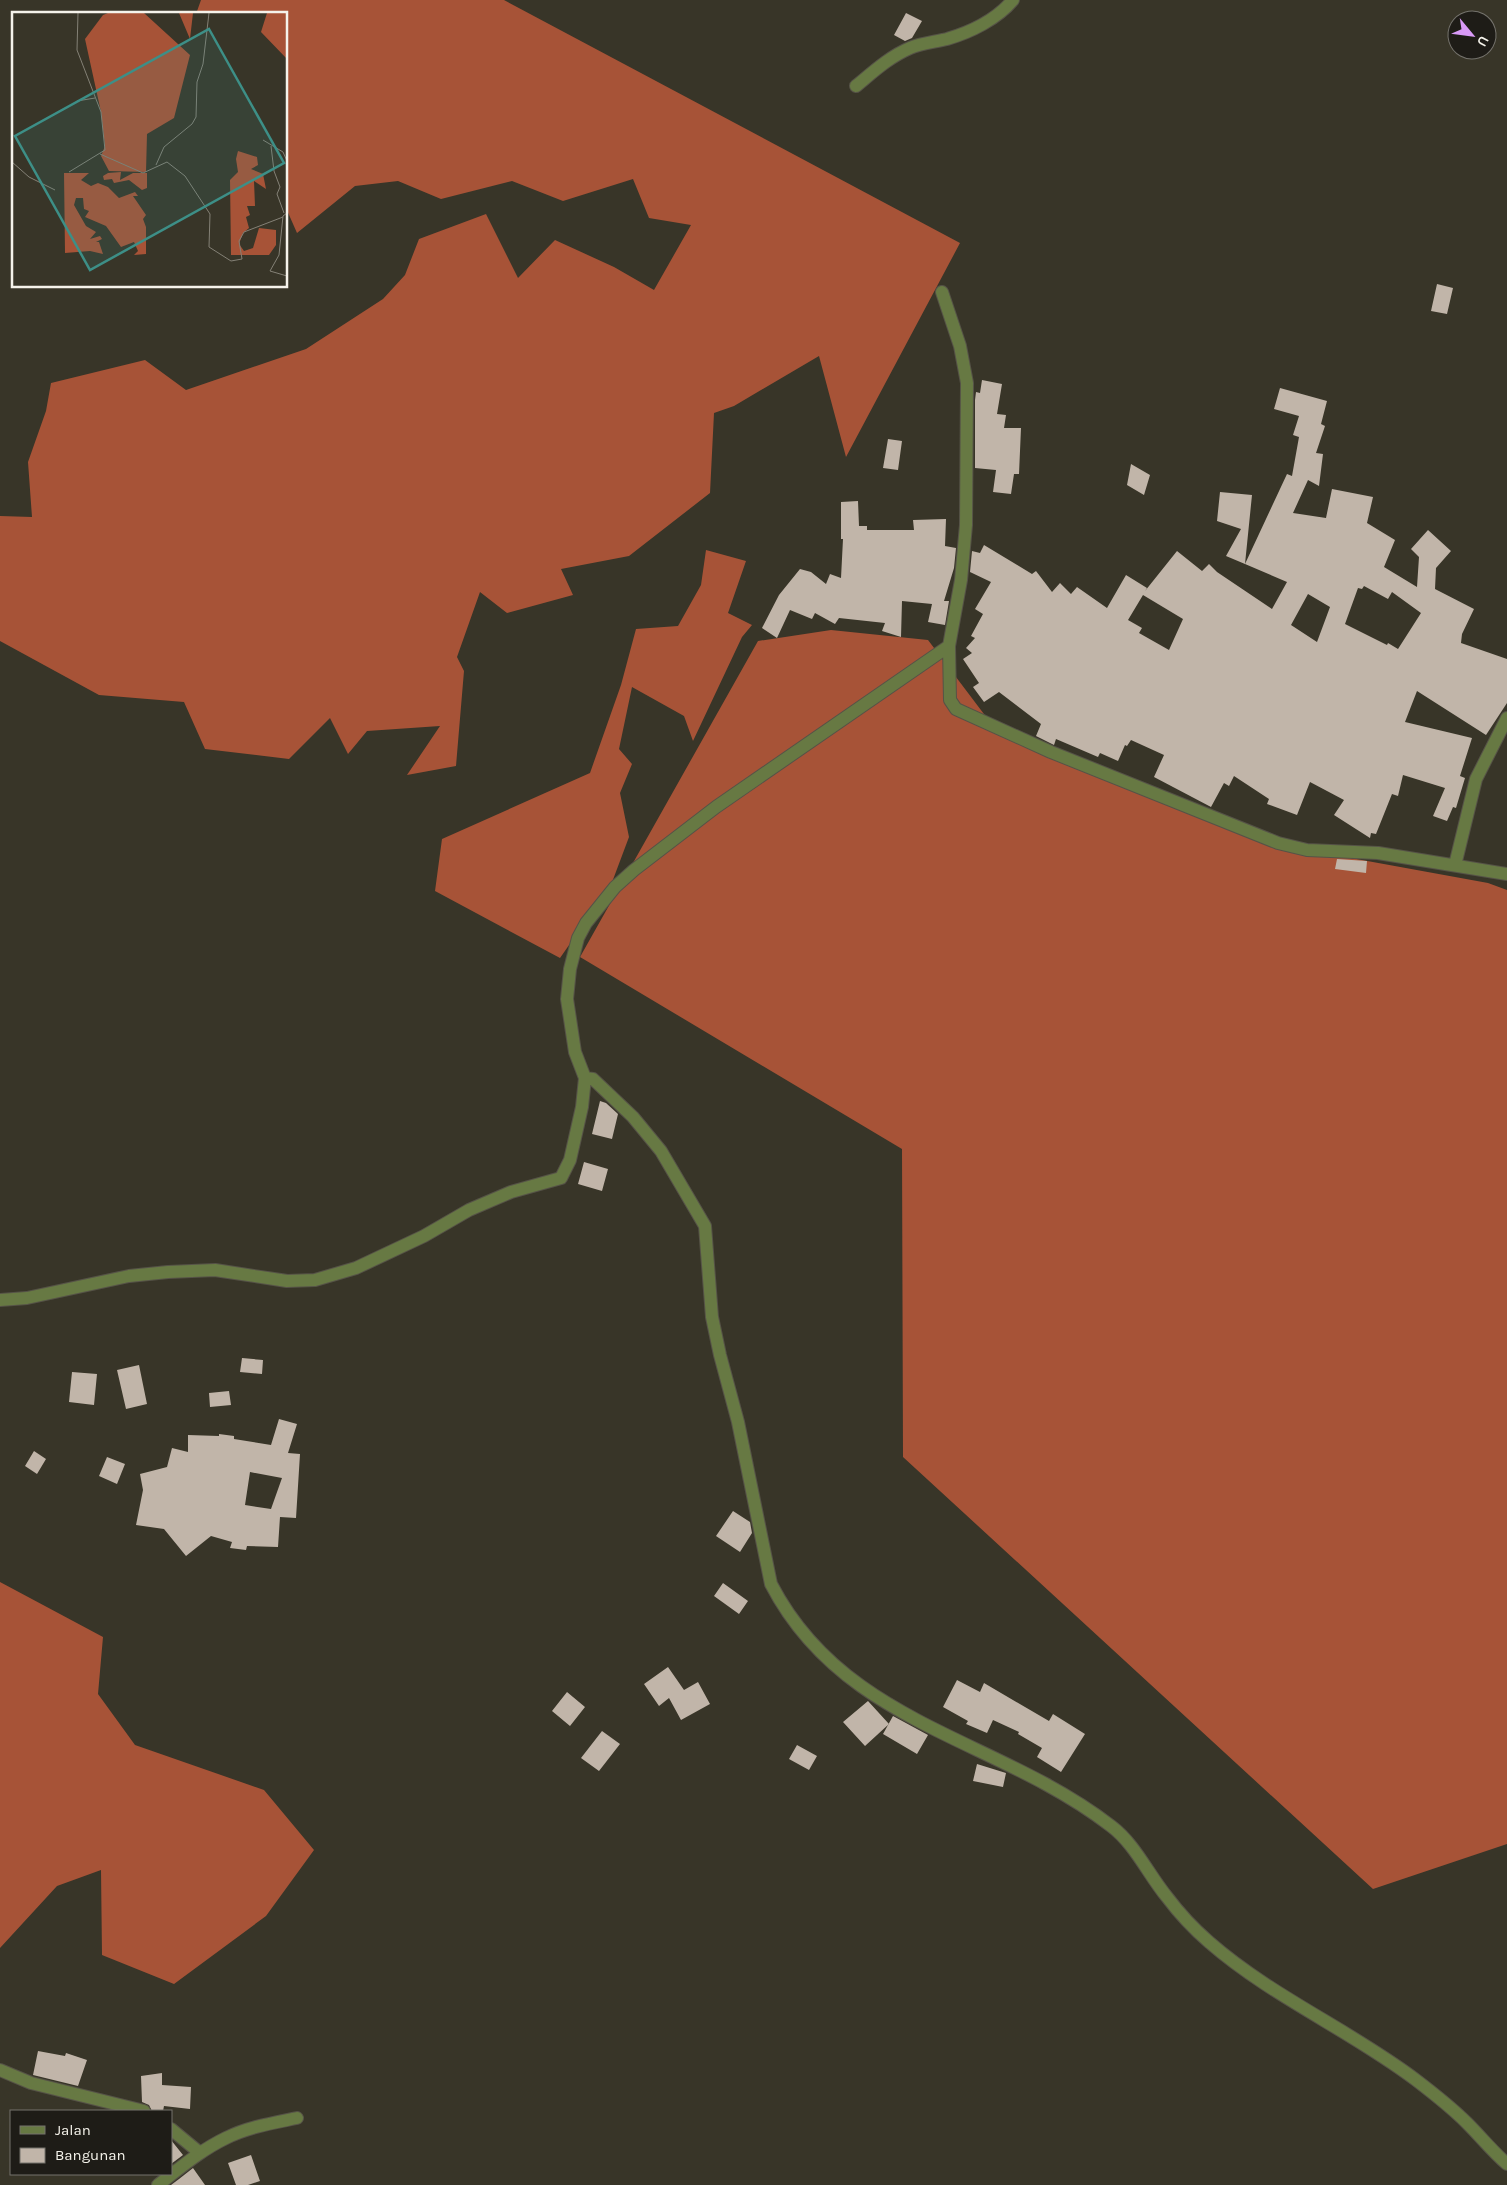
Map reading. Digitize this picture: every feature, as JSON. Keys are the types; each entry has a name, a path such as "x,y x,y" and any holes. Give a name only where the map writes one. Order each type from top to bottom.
{"street":[{"path":"856,86 886,61 910,47 950,38 980,25 1005,9 1013,0"},
{"path":"942,292 960,346 967,383 966,525 961,580 949,646 950,700 956,709 1051,752 1278,843 1307,850 1378,853 1507,874"},
{"path":"0,1300 28,1298 129,1276 168,1272 216,1270 287,1281 315,1280 356,1268 424,1236 469,1210 511,1192 561,1178 570,1160 582,1107 585,1078 575,1052 570,1029 567,999 570,969 578,938 586,923 615,887 634,870 716,807 949,646"},
{"path":"1455,865 1476,779 1507,718"},
{"path":"585,1078 593,1079 633,1117 661,1151 705,1226 712,1317 738,1422 771,1584 783,1607 813,1646 854,1682 882,1702 915,1721 1064,1794 1112,1826 1125,1838 1166,1897 1207,1940 1251,1975 1330,2022 1415,2080 1465,2121 1507,2164"},
{"path":"0,2070 31,2083 140,2110"},
{"path":"172,2174 200,2153 226,2138 251,2128 297,2118"},
{"path":"172,2130 200,2153"},
{"path":"158,2185 171,2175"}],"shaded area":[{"path":"201,0 504,0 960,243 846,457 819,356 734,406 714,413 710,493 629,556 561,569 573,595 507,613 480,592 457,657 464,671 456,766 407,775 440,726 367,731 348,754 330,718 289,759 205,749 184,702 99,695 0,641 0,516 32,517 28,462 46,411 51,383 145,360 186,390 306,349 383,299 405,275 419,239 486,214 518,278 555,240 614,267 654,290 691,225 649,218 633,179 563,201 512,181 441,199 398,181 355,186 297,233 288,213 288,12 197,12"},
{"path":"706,550 746,561 728,613 752,625 742,637 693,741 684,716 632,687 619,749 632,764 620,793 629,837 611,885 560,958 435,891 442,839 590,773 621,685 636,629 678,626 701,585"},
{"path":"831,630 928,640 993,726 1307,850 1488,883 1507,890 1507,1844 1373,1889 903,1457 902,1149 580,957 758,641"},
{"path":"0,1582 103,1637 98,1694 135,1745 264,1790 314,1850 266,1916 174,1984 102,1955 101,1870 57,1886 0,1948"}],"building":[{"path":"906,13 922,21 912,38 905,41 894,35"},
{"path":"1437,284 1453,288 1447,314 1431,311"},
{"path":"982,380 1002,384 997,414 1006,415 1004,428 1021,428 1019,474 1014,474 1011,494 993,492 996,470 975,468 975,400 976,392 980,393"},
{"path":"1280,388 1327,401 1321,424 1325,426 1316,453 1323,454 1319,486 1308,480 1293,513 1326,518 1332,489 1373,497 1367,523 1395,540 1384,567 1417,587 1419,557 1411,549 1428,530 1451,551 1436,568 1435,589 1474,609 1462,634 1461,643 1507,659 1507,703 1486,735 1417,691 1405,722 1472,738 1460,776 1465,778 1456,808 1453,807 1447,821 1433,816 1445,788 1403,775 1398,796 1392,794 1376,834 1371,833 1370,838 1334,815 1344,800 1310,782 1297,815 1267,804 1269,799 1234,776 1229,786 1224,783 1211,807 1154,777 1164,755 1131,740 1127,746 1125,745 1118,761 1100,753 1098,757 1056,739 1054,745 1036,736 1041,724 999,692 984,702 973,687 979,683 963,659 972,653 966,648 975,638 971,636 983,614 975,609 991,582 970,572 972,551 980,553 984,545 1032,574 1036,571 1052,592 1060,583 1071,594 1077,587 1107,608 1126,575 1147,588 1145,591 1177,551 1202,571 1209,564 1217,572 1272,609 1287,582 1245,564 1287,474 1292,476 1299,437 1293,435 1299,416 1274,409","holes":["1364,586 1388,599 1392,592 1421,613 1398,649 1345,624 1358,588 1362,589","1308,594 1330,607 1317,642 1291,625","1143,595 1183,619 1169,650 1139,633 1142,628 1128,620"]},
{"path":"888,439 902,441 898,470 883,468"},
{"path":"1131,464 1150,475 1144,495 1127,485"},
{"path":"1220,492 1252,495 1245,564 1226,556 1241,529 1217,521"},
{"path":"858,501 859,526 867,526 867,530 914,530 913,520 946,519 945,546 956,548 954,568 944,601 949,601 945,625 928,622 932,604 902,601 901,637 882,631 885,623 839,618 835,624 815,613 812,619 790,610 777,638 762,628 779,595 800,569 811,572 826,584 830,574 841,578 843,539 841,539 841,502"},
{"path":"1337,859 1367,861 1366,873 1335,869"},
{"path":"600,1101 606,1103 618,1114 612,1139 592,1134"},
{"path":"584,1162 608,1169 602,1191 578,1184"},
{"path":"242,1358 263,1360 262,1374 240,1372"},
{"path":"139,1365 147,1404 126,1409 117,1370"},
{"path":"72,1372 97,1374 94,1405 69,1402"},
{"path":"229,1391 231,1405 210,1407 209,1393"},
{"path":"279,1419 297,1424 288,1453 300,1454 296,1518 280,1517 278,1547 247,1546 246,1550 230,1548 232,1542 211,1536 186,1556 164,1529 136,1525 143,1490 140,1474 167,1467 172,1448 188,1452 188,1435 219,1436 219,1434 234,1436 234,1439 271,1445","holes":["250,1472 282,1478 271,1509 245,1505"]},
{"path":"34,1451 46,1459 37,1474 25,1466"},
{"path":"107,1457 125,1464 117,1484 99,1476"},
{"path":"733,1511 750,1522 752,1533 740,1552 716,1536"},
{"path":"723,1583 748,1601 739,1614 714,1596"},
{"path":"668,1667 684,1690 698,1682 710,1704 681,1720 669,1698 659,1706 644,1684"},
{"path":"957,1680 980,1692 984,1683 1049,1721 1053,1714 1085,1734 1061,1772 1037,1757 1042,1748 1018,1734 1019,1732 993,1720 987,1733 966,1724 968,1721 943,1707"},
{"path":"567,1692 585,1707 570,1726 552,1711"},
{"path":"868,1701 889,1724 865,1746 843,1722"},
{"path":"893,1716 928,1735 917,1754 883,1734"},
{"path":"602,1731 620,1744 599,1771 581,1758"},
{"path":"797,1745 817,1756 809,1770 789,1759"},
{"path":"977,1764 1006,1773 1003,1787 973,1781"},
{"path":"38,2051 65,2056 66,2053 87,2060 78,2086 33,2075"},
{"path":"162,2073 162,2085 191,2087 190,2109 164,2106 163,2110 152,2110 149,2105 142,2102 141,2076"},
{"path":"172,2141 183,2155 172,2163"},
{"path":"251,2155 260,2181 248,2185 236,2185 228,2163"},
{"path":"193,2168 205,2185 171,2185 179,2179"}]}
